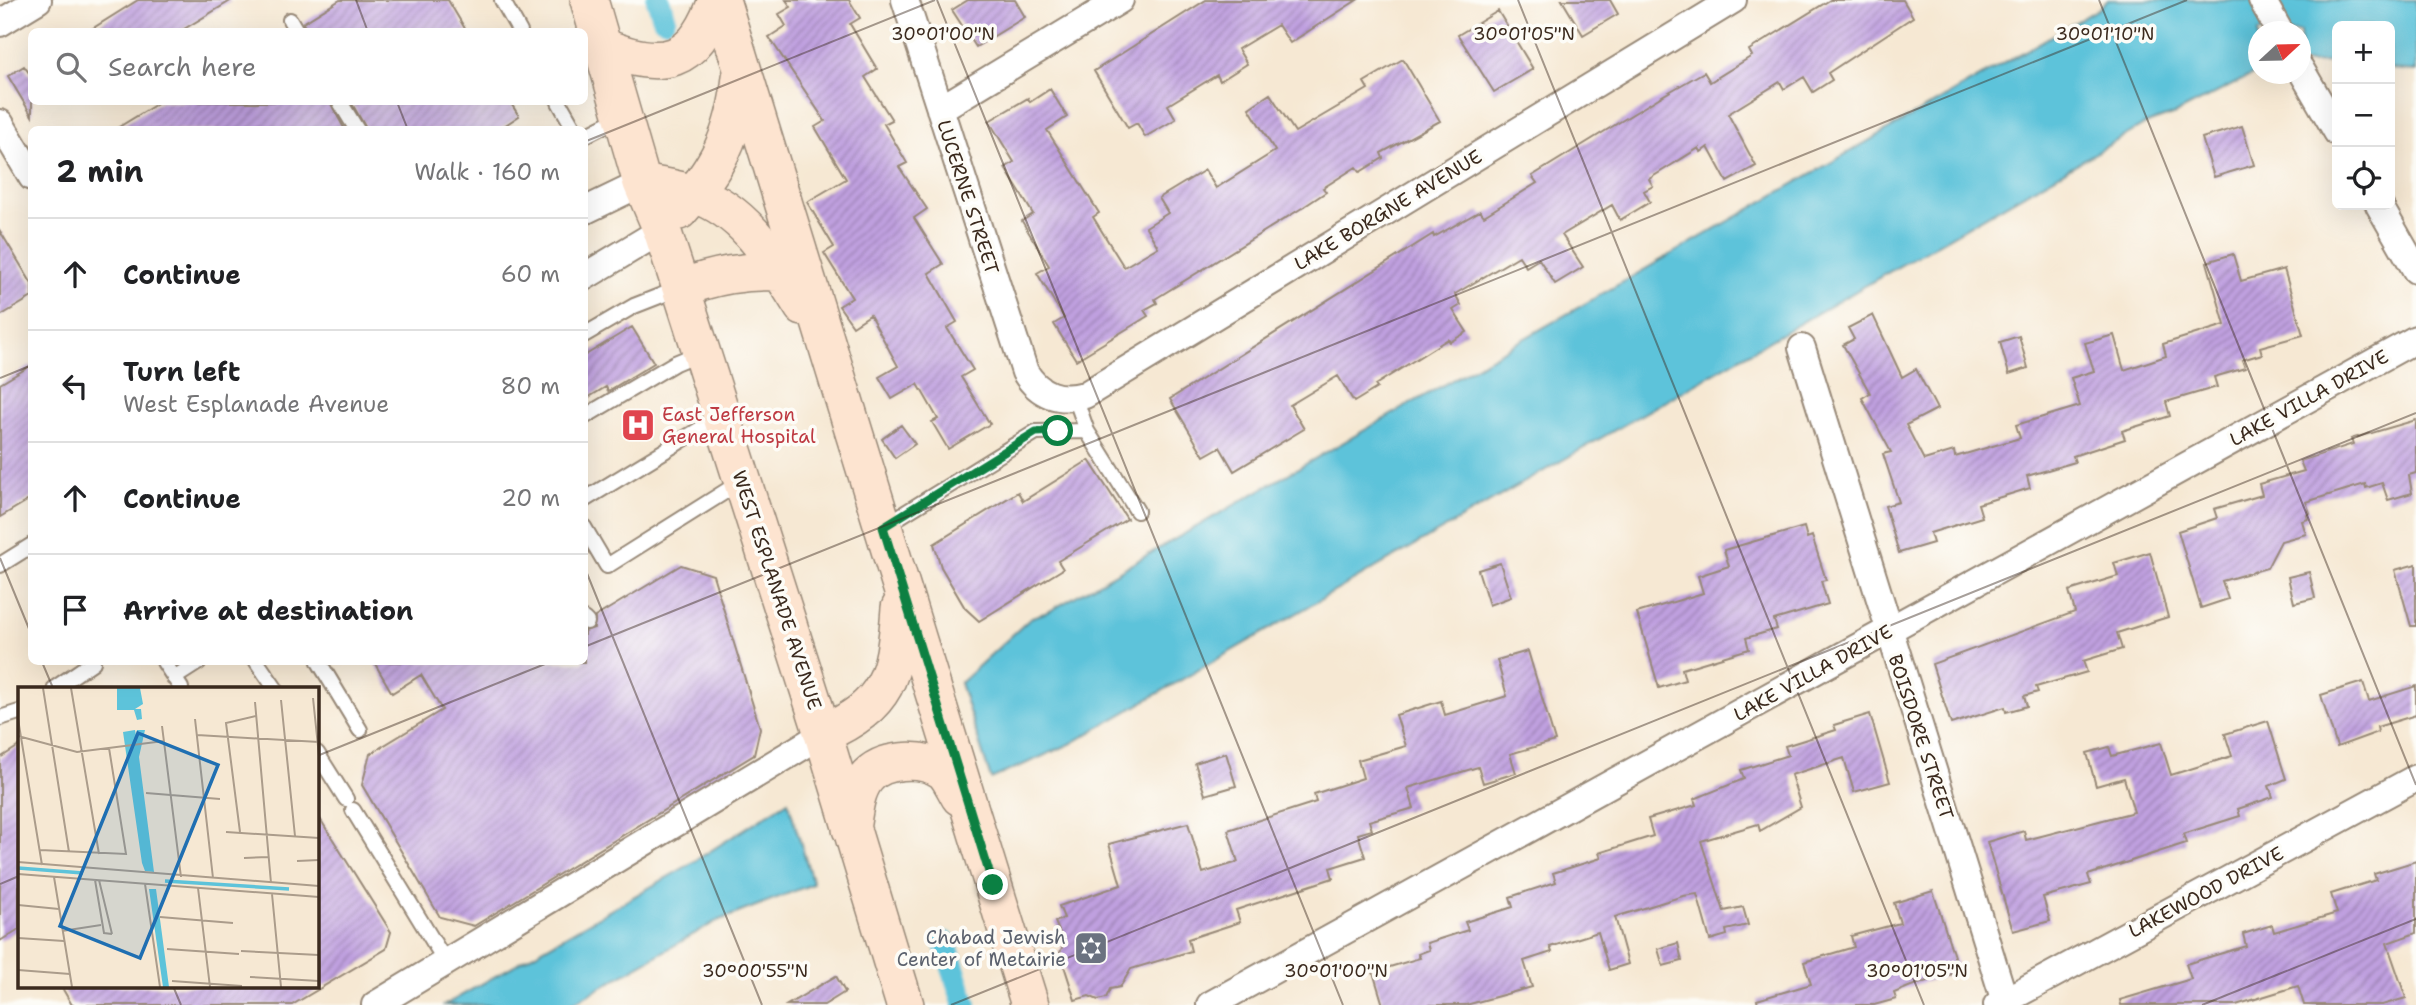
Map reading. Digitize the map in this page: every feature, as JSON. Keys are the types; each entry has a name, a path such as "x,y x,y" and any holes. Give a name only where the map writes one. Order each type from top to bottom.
{"main road":[{"name":"WEST ESPLANADE AVENUE","path":"589,0 642,183 662,230 681,288 823,734 905,1005"},
{"path":"603,47 632,58 667,59 686,51 699,40 719,0"},
{"path":"719,0 742,67 1030,1005"},
{"path":"662,230 695,194 723,154 737,113 742,67"},
{"path":"642,183 695,194 741,219 780,272 828,347"},
{"path":"681,288 715,276 750,270 780,272"},
{"path":"823,734 856,719 890,676 897,649 902,586"},
{"path":"856,845 859,790 868,775 887,764 915,762 943,771 967,806"}],"street":[{"path":"0,23 38,0"},
{"name":"LUCERNE STREET","path":"905,0 1025,372 1039,389 1062,399 1075,397"},
{"path":"940,109 1120,0"},
{"name":"LAKE BORGNE AVENUE","path":"1075,397 1085,395 1733,0"},
{"path":"2262,0 2274,21"},
{"path":"2310,84 2332,123"},
{"path":"0,123 28,170"},
{"path":"588,209 642,183"},
{"path":"2382,210 2416,270"},
{"path":"588,275 662,230"},
{"name":"LAKE VILLA DRIVE","path":"1210,1005 2416,339"},
{"name":"BOISDORE STREET","path":"1802,348 2003,1004"},
{"path":"375,1005 447,964 823,734"},
{"name":"LAKEWOOD DRIVE","path":"2003,1004 2416,778"}],"lane":[{"path":"502,0 518,28"},
{"path":"342,105 355,126"},
{"path":"561,105 573,126"},
{"path":"588,134 623,116"},
{"path":"588,333 634,306 681,288"},
{"path":"588,415 675,363 701,352"},
{"path":"1075,397 1087,431 1137,511"},
{"path":"588,498 721,416"},
{"path":"883,527 1036,432 1087,431"},
{"path":"588,534 607,566 742,481"},
{"path":"0,565 28,548"},
{"path":"56,687 89,665"},
{"path":"166,665 178,683 196,665"},
{"path":"259,665 274,687"},
{"path":"321,665 360,730"},
{"path":"0,718 18,712"},
{"path":"318,755 447,964"}],"water":[{"path":"2108,0 2416,0 2416,71 2395,69 2395,21 2332,21 2332,62 2311,63 2311,21 2248,21 2248,77 2175,114 2144,125 1070,744 991,779 960,683 1032,617 1048,612 2100,8"},
{"path":"788,801 813,884 717,921 570,1005 445,1005 687,866"}],"building":[{"path":"138,0 232,0 186,28 93,28"},
{"path":"340,0 448,0 465,28 305,28 303,23"},
{"path":"786,0 849,0 860,18 850,24 877,69 865,77 892,120 884,124 907,163 899,167 927,209 914,218 943,264 929,273 957,322 947,328 973,370 961,377 990,424 948,449 932,422 938,419 918,384 892,399 879,377 898,366 870,315 853,326 839,306 852,298 824,253 834,247 807,202 846,179 815,127 825,121 769,37 786,26 779,14 791,7"},
{"path":"968,0 1015,0 1025,17 976,47 952,10"},
{"path":"1206,0 1357,0 1290,43 1278,25 1238,49 1247,64 1220,81 1217,75 1168,105 1176,119 1145,137 1137,123 1128,128 1094,71"},
{"path":"1562,0 1610,0 1618,14 1583,35"},
{"path":"1830,0 1903,0 1913,17 1828,73 1832,80 1813,92 1804,77 1784,89 1780,82 1728,114 1756,166 1727,182 1708,147 1701,152 1699,148 1649,179 1653,186 1644,191 1650,202 1620,220 1612,205 1562,235 1583,267 1555,284 1539,259 1526,267 1519,256 1455,294 1461,305 1453,310 1467,332 1450,342 1448,339 1375,385 1377,388 1354,402 1338,376 1290,405 1304,429 1234,471 1220,447 1204,456 1170,399 1433,234 1434,237 1480,211 1484,216 1537,183 1532,176 1662,96 1704,72 1710,82 1752,56 1749,50"},
{"path":"1498,11 1533,69 1494,92 1458,35"},
{"path":"1403,59 1440,121 1381,153 1383,158 1360,172 1356,167 1323,188 1326,192 1302,208 1155,299 1157,303 1144,310 1148,316 1076,360 1054,324 1064,318 1037,273 1049,266 1022,221 1033,214 1005,168 1014,162 989,121 1028,98 1030,102 1050,89 1067,117 1047,130 1099,213 1093,217 1124,267 1158,247 1146,227 1168,213 1159,198 1205,170 1216,188 1275,151 1249,108 1270,94 1295,132 1368,89 1364,82"},
{"path":"24,66 28,72 28,105 32,105 32,116 8,76"},
{"path":"155,105 332,105 343,126 121,126"},
{"path":"353,105 512,105 519,116 504,126 365,126"},
{"path":"2242,126 2254,165 2214,177 2202,138"},
{"path":"0,231 28,277 28,299 0,316"},
{"path":"2233,254 2241,281 2284,269 2303,335 2260,347 2262,354 2242,360 2245,368 2214,377 2217,387 2166,402 2170,416 2122,431 2125,439 2073,456 2075,462 2027,476 2030,488 1978,504 1982,517 1930,533 1933,543 1899,553 1885,506 1899,502 1883,454 1891,452 1862,398 1870,393 1843,345 1854,339 1848,328 1873,315 1902,377 1916,369 1937,409 1906,425 1924,460 1954,451 1955,457 2020,438 2016,425 2080,406 2071,378 2094,371 2085,343 2114,335 2124,370 2166,356 2163,344 2225,325 2207,262"},
{"path":"632,327 654,363 608,391 606,387 588,398 588,354"},
{"path":"2019,336 2028,368 2009,374 2000,342"},
{"path":"28,367 28,500 0,517 0,384"},
{"path":"2416,420 2416,473 2409,475 2412,493 2388,500 2382,483 2366,488 2365,484 2306,502 2310,513 2307,515 2308,519 2302,521 2306,534 2281,541 2267,568 2222,581 2228,599 2201,608 2178,531 2217,518 2214,509 2262,495 2259,484 2304,471 2300,461 2353,444 2351,439"},
{"path":"901,425 915,444 895,458 882,439"},
{"path":"1089,460 1127,519 1058,561 1063,569 979,621 965,608 941,567 934,544 1018,492 1023,501"},
{"path":"1804,527 1807,538 1812,536 1826,580 1821,581 1828,604 1774,620 1777,629 1746,638 1749,649 1682,669 1685,680 1659,688 1637,613 1703,593 1698,576 1729,566 1724,550"},
{"path":"2150,552 2168,617 2117,633 2122,649 2083,661 2087,672 2036,687 2038,692 2024,696 2027,706 2006,712 2005,707 1951,724 1932,664 2075,612 2069,591 2118,576 2114,563"},
{"path":"1500,563 1511,597 1489,605 1478,570"},
{"path":"2416,564 2416,626 2411,626 2395,570"},
{"path":"681,565 713,575 760,728 754,755 474,926 440,917 362,785 370,754 442,710 421,675 392,693 376,665 588,665 588,630 594,628 595,617"},
{"path":"2309,572 2315,598 2294,603 2288,577"},
{"path":"1528,651 1555,741 1510,754 1516,773 1483,783 1478,767 1408,788 1414,808 1369,821 1372,830 1358,834 1365,857 1330,868 1333,878 1236,910 1240,922 1188,939 1191,951 1131,969 1120,987 1110,989 1106,998 1098,1000 1089,996 1075,1000 1060,953 1064,942 1055,922 1064,918 1059,906 1121,885 1109,844 1188,823 1203,873 1238,862 1228,830 1316,802 1314,794 1363,778 1358,760 1406,746 1396,715 1441,701 1445,715 1507,696 1497,660"},
{"path":"2363,682 2369,701 2416,686 2416,715 2377,727 2378,732 2337,747 2321,695"},
{"path":"1870,714 1890,782 1854,792 1844,758 1791,775 1801,807 1760,831 1758,824 1701,841 1724,911 1743,907 1748,925 1726,930 1727,935 1710,940 1697,894 1683,896 1615,917 1628,964 1609,970 1598,932 1550,947 1552,952 1524,961 1532,987 1466,1005 1383,1005 1373,972 1420,958 1418,954 1429,950 1427,943 1468,930 1465,922 1513,907 1510,897 1556,882 1553,873 1601,858 1599,853 1653,836 1648,819 1696,805 1694,799 1744,779 1741,770 1788,755 1785,746 1836,730 1834,725"},
{"path":"2268,721 2286,779 2269,786 2273,797 2238,809 2240,816 2183,834 2186,843 2088,875 2091,884 2043,897 2050,921 2013,931 1987,842 2024,831 2026,840 2134,812 2124,778 2096,786 2087,753 2109,747 2112,756 2161,743 2171,775 2232,756 2225,734"},
{"path":"18,747 18,930 0,941 0,758"},
{"path":"1226,753 1236,786 1205,795 1195,763"},
{"path":"318,816 391,932 386,949 292,1005 72,1005 62,988 318,988"},
{"path":"2416,861 2416,933 2387,943 2406,998 2382,1005 2304,1005 2298,986 2236,1005 2121,1005 2120,1000 2191,979 2186,964 2246,946 2243,934 2272,925 2274,932 2337,913 2331,894 2376,880 2374,874"},
{"path":"1933,891 1959,972 1911,986 1894,993 1896,999 1874,1005 1758,1005 1757,1000 1811,984 1804,962 1854,947 1851,936 1900,923 1894,903"},
{"path":"1678,943 1682,961 1663,966 1658,949"},
{"path":"836,976 845,992 824,1005 787,1005"}],"waterway":[{"path":"658,0 664,18"},
{"path":"945,943 965,1005"}],"place":[{"name":"East Jefferson General Hospital","path":"638,425"},
{"name":"Chabad Jewish Center of Metairie","path":"1091,948"}],"route":[{"path":"993,885 937,710 883,527 1036,432 1058,431"}]}
